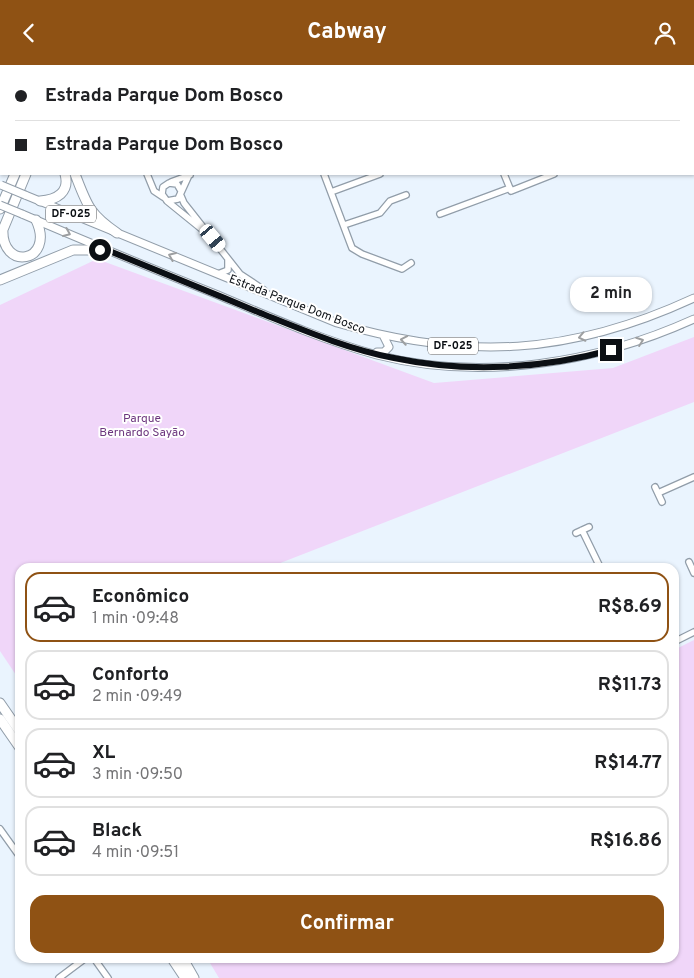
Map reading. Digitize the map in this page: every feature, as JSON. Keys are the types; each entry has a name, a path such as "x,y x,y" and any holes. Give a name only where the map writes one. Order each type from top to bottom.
{"highway":[{"path":"0,209 15,175"},
{"path":"26,175 2,232 2,247 9,254 16,257 26,257 33,253 40,242 41,230 36,220"},
{"path":"40,201 52,201 64,192 65,175"},
{"path":"75,175 94,216 118,233"},
{"path":"0,280 73,250 107,250"},
{"path":"0,703 15,725"},
{"path":"0,719 15,741"},
{"path":"176,963 185,978"},
{"path":"185,963 194,978"}],"main road":[{"name":"Estrada Parque Dom Bosco","path":"1,184 337,323 384,337 464,347 536,345 613,330 653,317 694,298"},
{"name":"Estrada Parque Dom Bosco","path":"0,205 329,340 412,361 488,368 593,355 630,345 694,319"},
{"path":"360,349 379,352 388,350 389,343 384,337"}],"street":[{"path":"148,175 154,191 212,237"},
{"path":"165,199 162,191 167,184 189,175"},
{"path":"165,199 175,201 190,175"},
{"path":"324,175 352,248 362,254 402,269 411,263"},
{"path":"331,192 377,175"},
{"path":"504,175 510,189"},
{"path":"440,214 551,175"},
{"path":"150,182 156,185 177,184 184,203 247,281 288,303"},
{"path":"344,225 380,213 390,201 406,195"},
{"path":"217,274 228,270 228,257"},
{"path":"662,502 657,490 694,477"},
{"path":"589,527 579,532 598,563"},
{"path":"689,562 693,570"},
{"path":"679,640 694,632"},
{"path":"0,829 15,850"},
{"path":"58,978 79,963"},
{"path":"97,963 108,978"}],"green space":[{"name":"Parque Bernardo Sayão","path":"97,259 434,383 613,368 694,337 694,402 280,563 15,563 15,674 0,651 0,305"},
{"path":"694,640 694,978 219,978 210,963 679,963 679,648"}],"route":[{"path":"100,250 107,250 329,340 395,359 445,366 488,368 540,363 593,355 611,350"}]}
